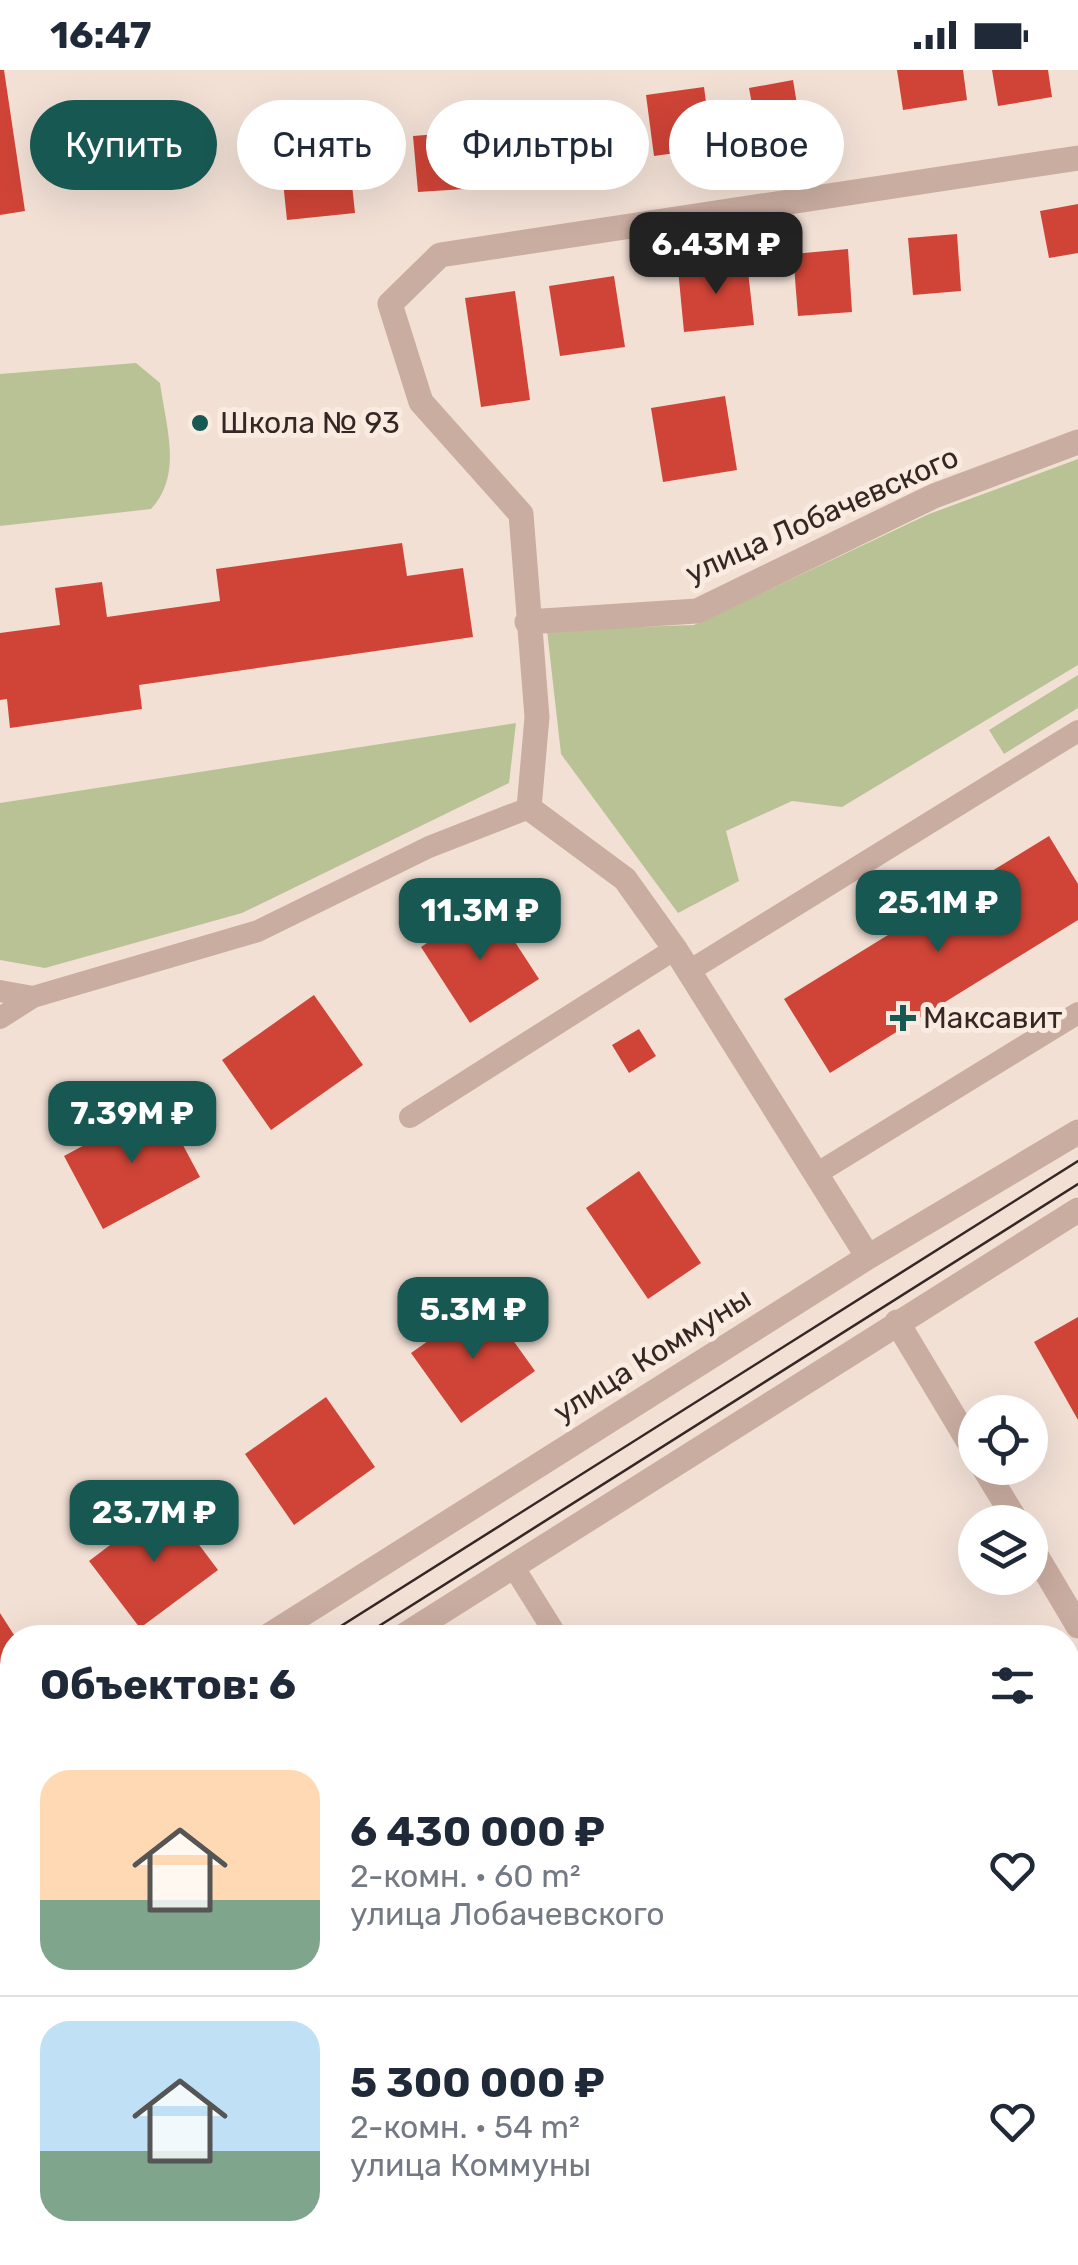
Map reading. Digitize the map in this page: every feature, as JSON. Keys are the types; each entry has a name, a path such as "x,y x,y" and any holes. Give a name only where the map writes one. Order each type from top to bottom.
{"street":[{"path":"868,1257 675,949 626,879 529,808 537,717 521,514 421,402 390,304 440,255 1078,158"},
{"name":"улица Лобачевского","path":"527,622 697,610 934,496 1078,442"},
{"name":"улица Коммуны","path":"286,1625 868,1257 1078,1132"},
{"path":"420,1625 1078,1210"},
{"path":"897,1322 958,1424"},
{"path":"1048,1575 1077,1625"}],"lane":[{"path":"689,972 1078,732"},
{"path":"0,1018 34,997 258,931 429,848 529,808"},
{"path":"410,1117 675,949"},
{"path":"0,991 34,997"},
{"path":"816,1174 1078,1013"},
{"path":"512,1566 550,1625"}],"green space":[{"path":"136,363 160,383 170,450 167,481 151,509 0,526 0,374"},
{"path":"1078,459 1078,665 842,807 792,801 726,831 739,881 678,913 561,754 547,630 694,625 929,514"},
{"path":"1078,675 1078,708 1004,754 989,730"},
{"path":"516,723 509,783 242,913 45,968 0,960 0,803"}],"building":[{"path":"0,70 4,70 25,211 0,215"},
{"path":"897,70 963,70 967,100 903,110"},
{"path":"992,70 1048,70 1052,97 998,106"},
{"path":"793,80 796,100 751,100 749,88"},
{"path":"704,87 706,100 669,100 669,154 654,156 646,95"},
{"path":"426,135 426,190 449,190 418,192 413,136"},
{"path":"284,190 353,190 355,213 287,220"},
{"path":"1078,204 1078,253 1049,258 1040,211"},
{"path":"957,234 961,291 913,295 908,238"},
{"path":"848,249 852,312 798,316 793,254"},
{"path":"747,262 754,325 684,332 678,269"},
{"path":"614,276 625,347 560,356 549,286"},
{"path":"515,291 530,400 481,407 465,298"},
{"path":"725,396 737,470 663,482 651,408"},
{"path":"402,543 407,576 463,568 473,637 139,685 142,709 10,728 7,699 0,700 0,633 60,625 55,588 102,582 107,617 220,601 216,569"},
{"path":"1049,836 1078,884 1078,920 830,1073 784,999"},
{"path":"489,902 539,979 470,1023 421,947"},
{"path":"314,995 363,1065 271,1130 222,1060"},
{"path":"639,1029 656,1056 629,1073 612,1045"},
{"path":"161,1104 200,1177 103,1229 64,1156"},
{"path":"639,1171 701,1263 648,1299 586,1208"},
{"path":"485,1301 535,1371 461,1423 411,1353"},
{"path":"1078,1317 1078,1420 1034,1342"},
{"path":"326,1397 375,1467 294,1525 245,1454"},
{"path":"167,1502 218,1570 144,1625 138,1625 89,1561"}],"tram line":[{"path":"343,1625 1078,1161"},
{"path":"381,1625 1078,1184"}],"place":[{"name":"Школа № 93","path":"200,423"},
{"name":"Максавит","path":"903,1018"}]}
